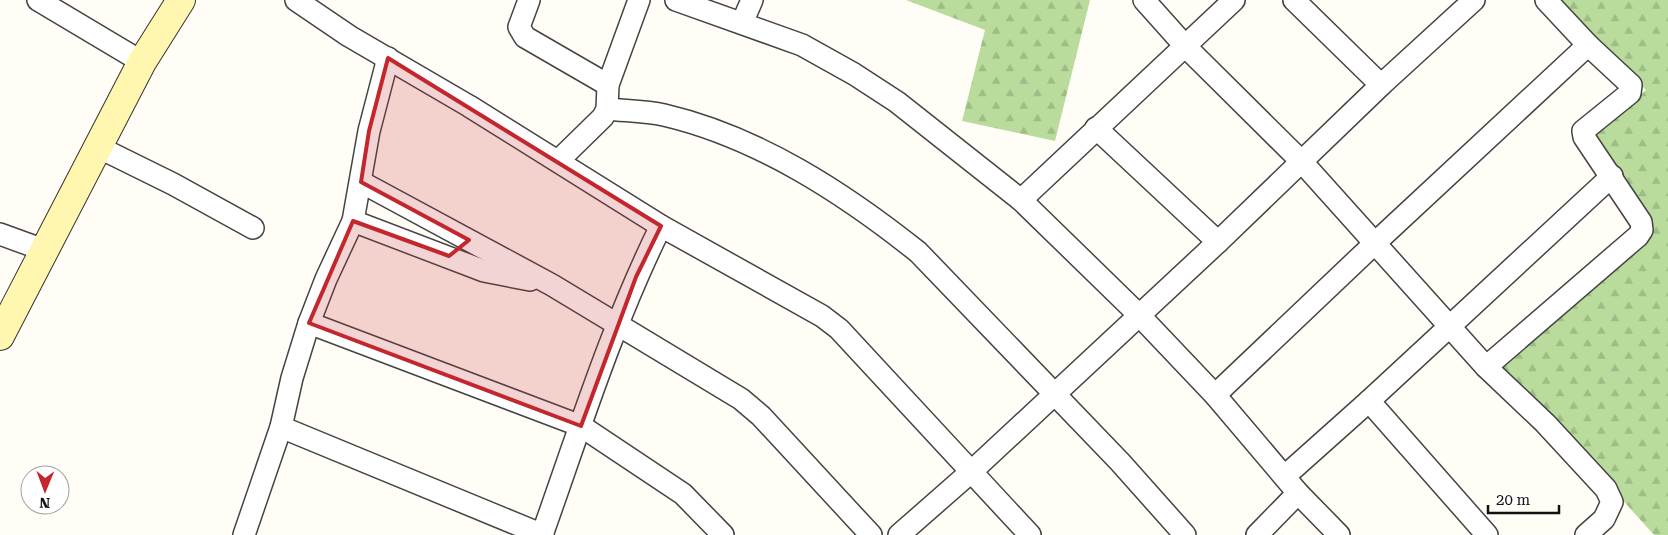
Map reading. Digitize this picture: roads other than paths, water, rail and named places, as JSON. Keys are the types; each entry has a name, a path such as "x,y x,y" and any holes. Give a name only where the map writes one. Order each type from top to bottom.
{"main road":[{"path":"0,336 142,62 181,0"}],"street":[{"path":"38,0 142,62"},
{"path":"296,0 349,36 558,160 661,226 822,316 839,329 1030,535"},
{"path":"530,0 519,27 524,37 608,85"},
{"path":"558,160 603,117 607,109 608,85 639,0"},
{"path":"676,0 802,45 854,74 897,102 1021,200 1140,315 1215,395 1298,492 1339,535"},
{"path":"742,23 752,0"},
{"path":"1144,0 1186,46 1302,162 1486,366 1545,422 1606,489 1612,502 1604,519 1586,535"},
{"path":"1021,200 1234,0"},
{"path":"899,535 972,471 1140,315 1381,85 1474,0"},
{"path":"1486,366 1638,236 1642,230 1641,222 1584,136 1583,131 1630,93 1632,85 1588,45 1546,0"},
{"path":"1305,4 1381,85"},
{"path":"1215,395 1588,45"},
{"path":"247,534 281,427 292,378 309,324 326,279 353,221 383,55"},
{"path":"607,109 664,115 724,134 783,161 838,193 918,252 1120,462 1185,535"},
{"path":"1096,128 1218,242"},
{"path":"98,147 253,228"},
{"path":"1285,476 1369,401 1612,176"},
{"path":"361,182 552,285 741,399 761,416 871,535"},
{"path":"353,221 449,256 484,271 552,285"},
{"path":"281,427 542,535 616,325 636,277 661,226"},
{"path":"0,234 44,250"},
{"path":"449,256 469,240"},
{"path":"309,324 581,426 683,494 723,535"},
{"path":"1369,401 1487,535"},
{"path":"1257,535 1298,492"}]}
